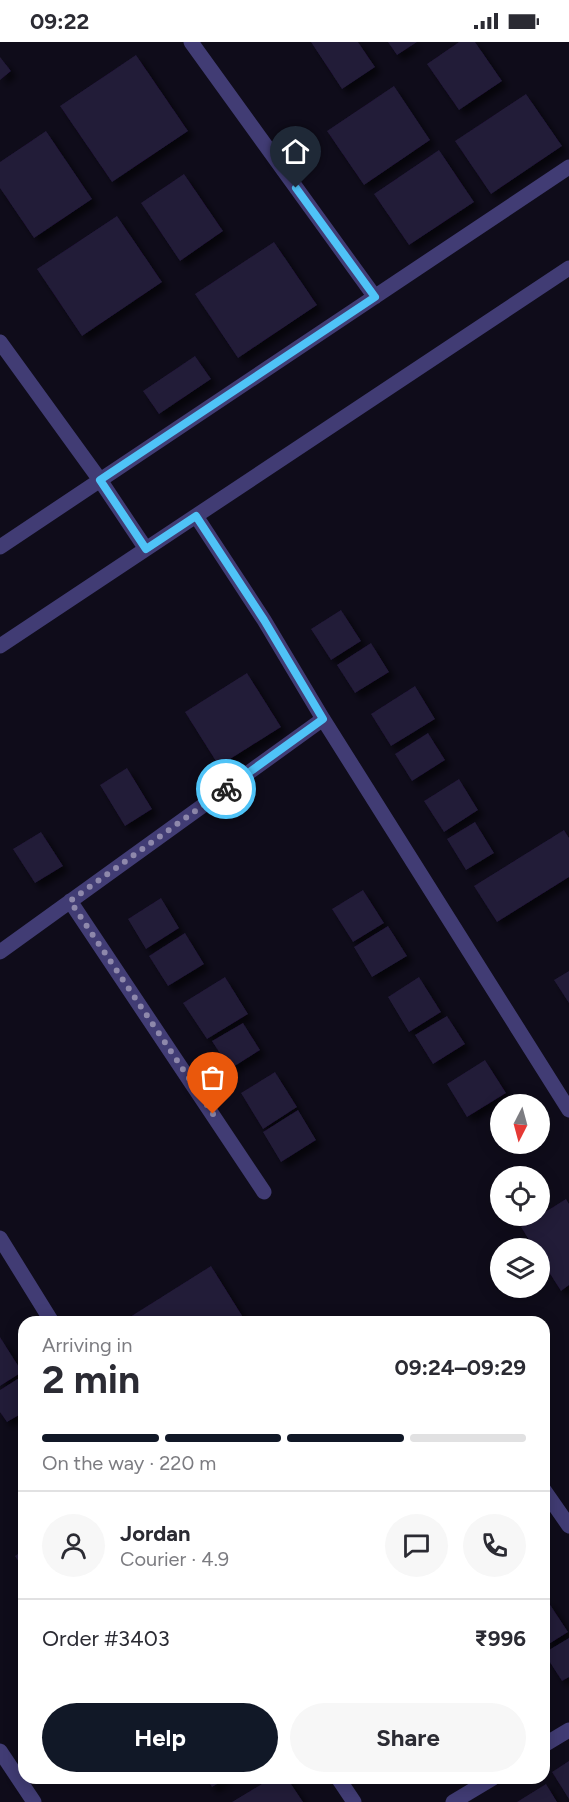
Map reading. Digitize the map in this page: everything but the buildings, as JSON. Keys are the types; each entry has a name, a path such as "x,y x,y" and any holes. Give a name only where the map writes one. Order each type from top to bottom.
{"street":[{"path":"191,42 375,297"},
{"path":"0,547 569,166"},
{"path":"0,646 569,268"},
{"path":"0,342 100,480 146,549"},
{"path":"196,516 264,620 323,719 569,1110"},
{"path":"0,952 323,719"},
{"path":"70,901 264,1192"},
{"path":"0,1238 48,1316"},
{"path":"550,1499 569,1526"},
{"path":"550,1741 569,1730"},
{"path":"0,1751 18,1778"},
{"path":"22,1784 34,1802"},
{"path":"342,1784 354,1802"},
{"path":"453,1802 483,1784"}],"way so far":[{"path":"213,1114 70,901 226,789"}],"route":[{"path":"226,789 323,719 264,620 196,516 146,549 100,480 375,297 296,188"}]}
